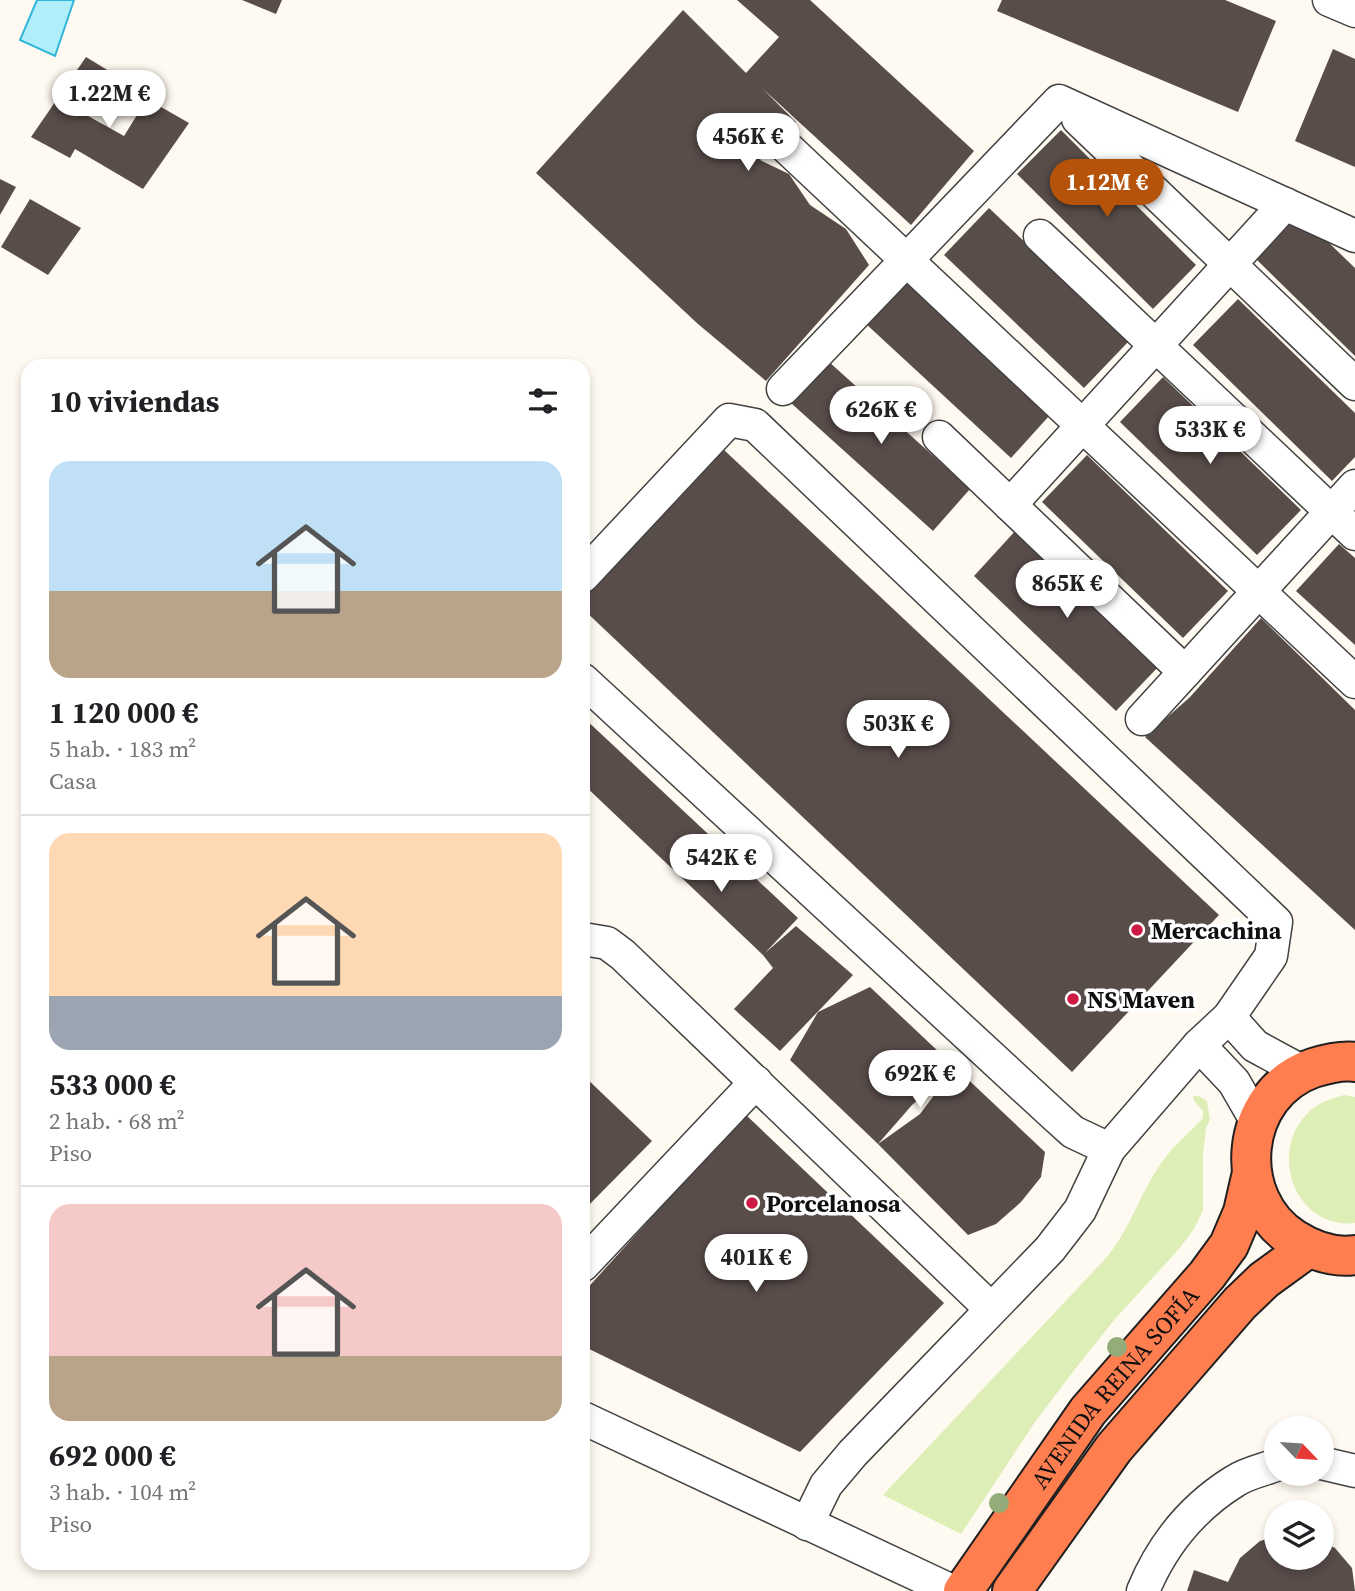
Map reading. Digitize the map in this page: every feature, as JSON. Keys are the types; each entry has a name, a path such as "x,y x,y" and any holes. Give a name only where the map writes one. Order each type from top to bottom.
{"highway":[{"path":"1352,1256 1327,1254 1308,1248 1282,1231 1262,1206 1251,1177 1250,1149 1257,1122 1268,1102 1284,1084 1303,1072 1326,1063 1353,1061"},
{"name":"AVENIDA REINA SOFÍA","path":"963,1591 1088,1411 1207,1275 1229,1245 1243,1212 1251,1177"},
{"name":"AVENIDA REINA SOFÍA","path":"1012,1591 1114,1448 1240,1303 1264,1280 1308,1248"}],"street":[{"path":"1329,0 1355,12"},
{"path":"1059,101 1355,236"},
{"path":"783,389 1059,101"},
{"path":"1059,101 1355,384"},
{"path":"781,142 1355,682"},
{"path":"1010,505 1285,204"},
{"path":"1040,236 1355,534"},
{"path":"590,569 729,420 755,425 1276,922 1270,956 1229,1017 1199,1045 1116,1141 1090,1186 1080,1210 1050,1249 826,1485 807,1524"},
{"path":"939,438 1185,673"},
{"path":"1142,719 1355,486"},
{"path":"590,686 1052,1114 1073,1132 1116,1141"},
{"path":"590,940 607,943 623,955 991,1309"},
{"path":"1229,1017 1255,1046 1303,1072"},
{"path":"1199,1045 1234,1082 1257,1122"},
{"path":"590,1258 756,1082"},
{"path":"1052,1114 1090,1186"},
{"path":"590,1421 952,1591"},
{"path":"1334,1466 1355,1471"},
{"path":"1143,1591 1154,1564 1192,1513 1237,1479 1264,1469"}],"green space":[{"path":"1344,1095 1355,1097 1355,1223 1335,1222 1318,1215 1304,1202 1294,1187 1290,1169 1289,1150 1295,1131 1306,1115 1319,1104"},
{"path":"1193,1096 1207,1101 1210,1120 1206,1128 1203,1155 1203,1210 1194,1229 1079,1364 1035,1422 961,1534 883,1495 1107,1257 1123,1234 1162,1162 1203,1118 1203,1111"}],"water":[{"path":"37,0 74,0 55,56 20,40"}],"building":[{"path":"242,0 282,0 276,14"},
{"path":"737,0 810,0 974,151 911,225 762,88 796,122 760,160 789,174 810,205 846,229 869,265 766,381 698,324 536,173 683,10 746,73 779,37"},
{"path":"1002,0 1225,0 1276,21 1238,112 997,11"},
{"path":"1333,49 1355,59 1355,167 1295,141"},
{"path":"86,57 109,71 81,112 124,136 147,99 189,123 143,189 75,149 70,158 31,137"},
{"path":"1061,130 1196,265 1153,309 1017,174"},
{"path":"0,179 16,187 0,215"},
{"path":"30,199 81,228 48,275 1,247"},
{"path":"989,208 1129,341 1084,388 944,255"},
{"path":"1297,212 1355,268 1355,356 1254,257"},
{"path":"904,280 1050,415 1011,458 865,323"},
{"path":"1238,299 1355,413 1355,457 1332,481 1193,345"},
{"path":"828,361 970,489 933,531 791,403"},
{"path":"1163,377 1301,510 1257,555 1120,422"},
{"path":"723,449 1219,915 1072,1072 590,616 590,584"},
{"path":"1087,455 1228,591 1183,638 1042,502"},
{"path":"1017,529 1160,665 1116,711 974,576"},
{"path":"1339,544 1355,558 1355,645 1296,591"},
{"path":"1261,618 1355,710 1355,930 1145,737 1190,697"},
{"path":"590,724 798,918 765,953 796,926 853,975 780,1051 734,1009 773,968 763,955 590,791"},
{"path":"870,987 955,1067 912,1105 878,1144 790,1060 818,1012"},
{"path":"955,1067 1045,1152 1041,1177 1021,1202 996,1224 968,1235 878,1144 920,1114"},
{"path":"590,1082 652,1141 590,1204"},
{"name":"Porcelanosa","path":"745,1114 944,1303 800,1452 590,1349 590,1285"},
{"path":"1264,1540 1264,1570 1334,1570 1335,1548 1352,1568 1355,1591 1187,1591 1194,1570 1228,1582 1240,1558"}],"place":[{"name":"Mercachina","path":"1137,930"},
{"name":"NS Maven","path":"1073,999"},
{"name":"Porcelanosa","path":"752,1203"}]}
